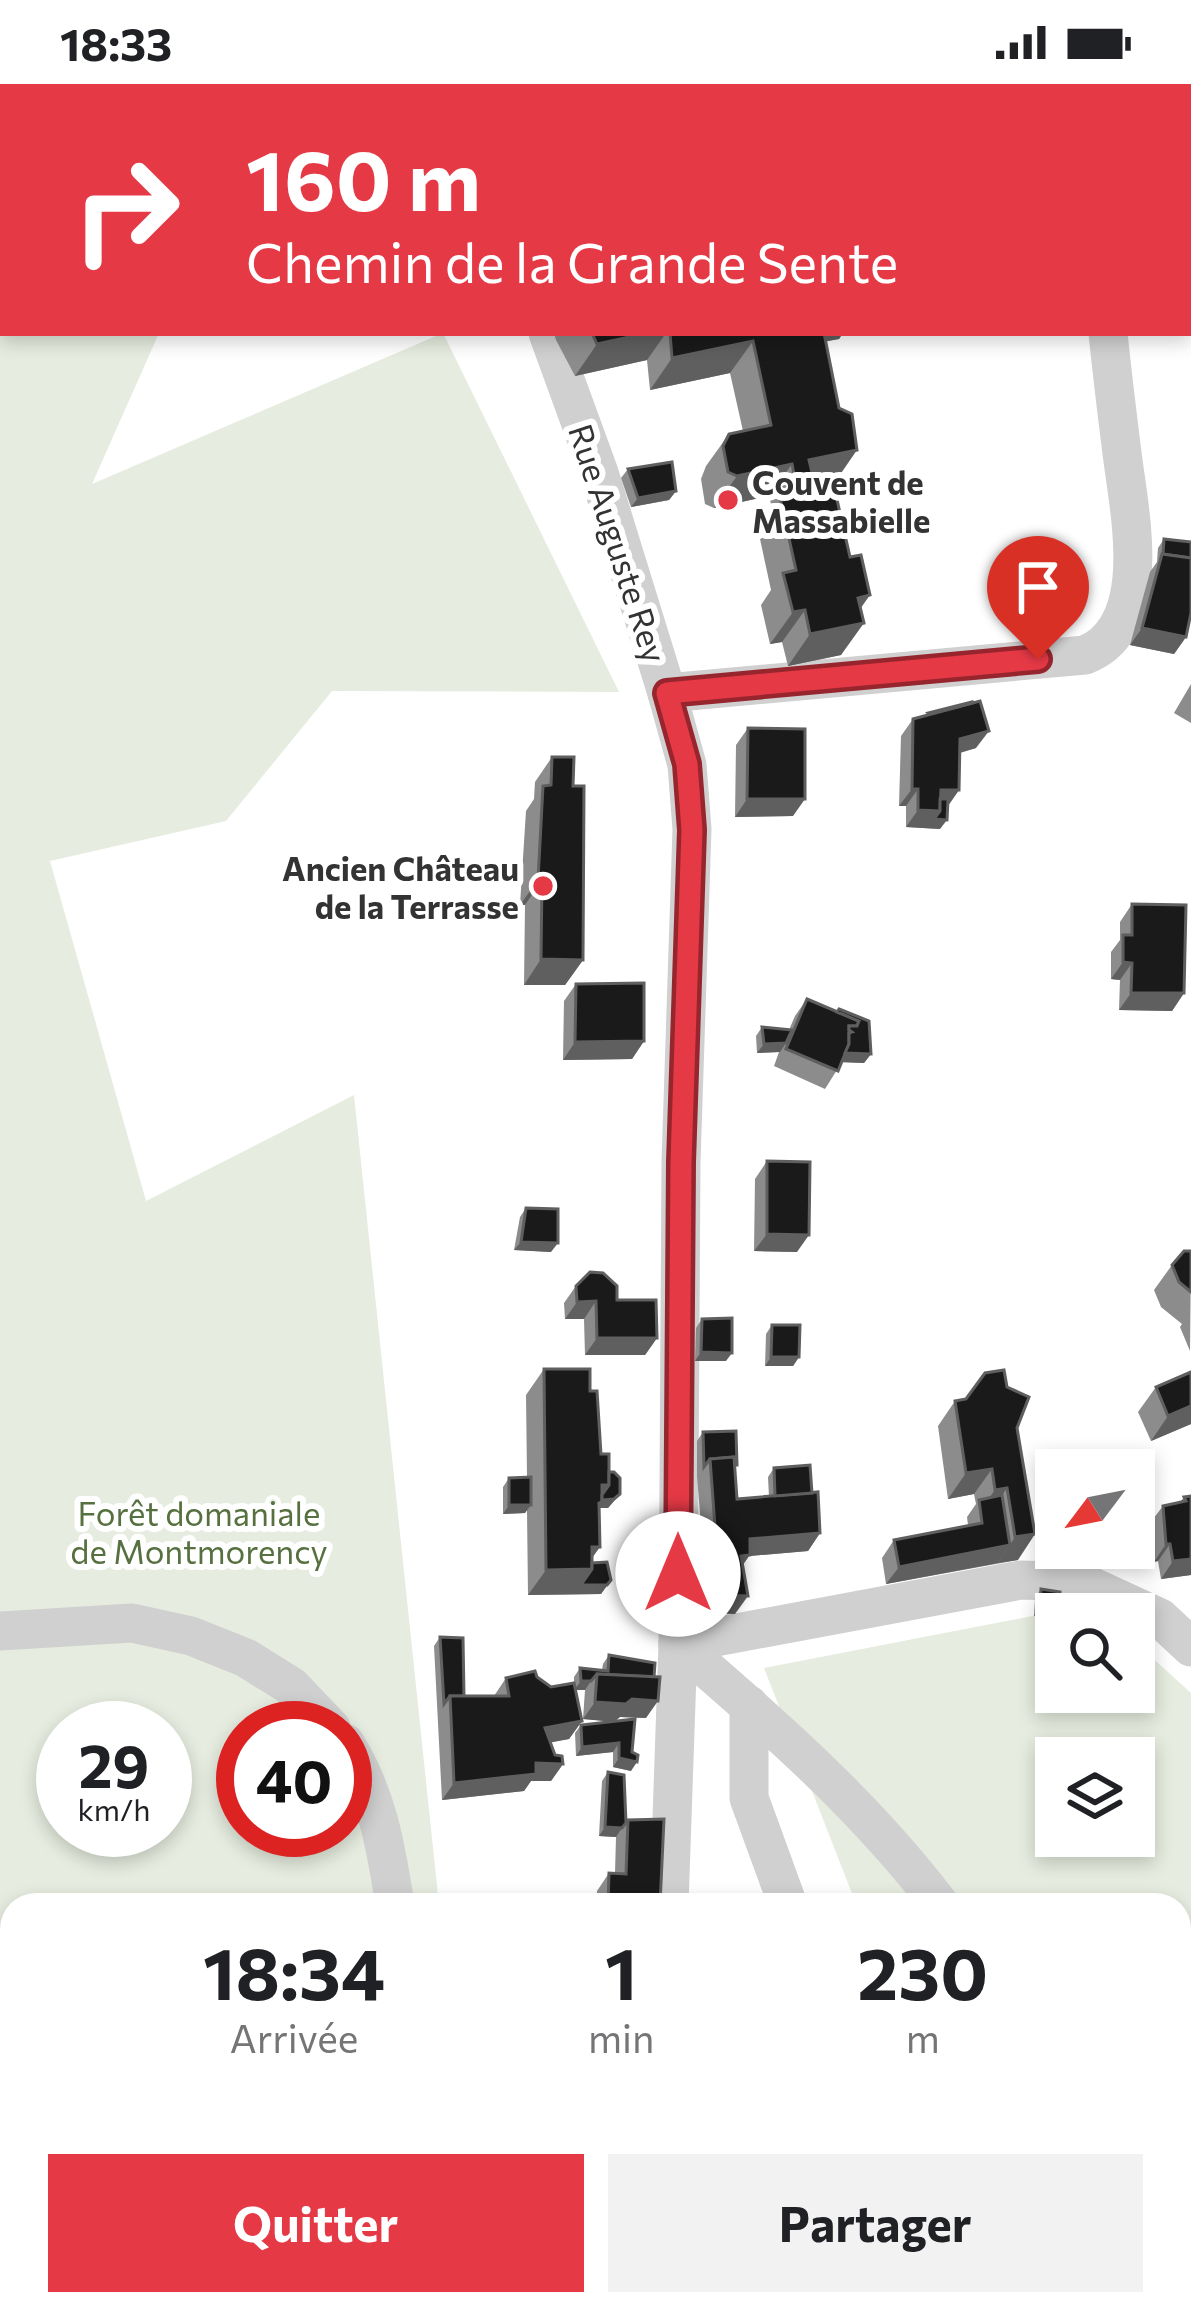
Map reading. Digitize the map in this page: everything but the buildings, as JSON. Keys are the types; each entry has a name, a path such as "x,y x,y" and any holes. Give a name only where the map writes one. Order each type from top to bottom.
{"street":[{"name":"Rue Auguste Rey","path":"549,336 599,473 687,764 692,830 681,1162 678,1644 669,1893"},
{"path":"667,693 1085,655 1108,642 1126,606 1133,549 1108,336"},
{"path":"678,1644 1021,1580 1082,1582 1160,1618 1191,1647"},
{"path":"0,1631 132,1623 191,1636 246,1658 291,1686 305,1701"},
{"path":"678,1644 749,1705 900,1853 931,1893"},
{"path":"749,1705 749,1798 784,1893"},
{"path":"372,1794 393,1893"}],"green space":[{"name":"Forêt domaniale de Montmorency","path":"0,336 158,336 92,484 444,336 619,692 332,691 226,821 50,861 146,1201 354,1095 438,1893 0,1893"},
{"path":"1035,1615 1035,1713 1155,1713 1155,1660 1191,1693 1191,1893 852,1893 764,1668"}],"place":[{"name":"Couvent de Massabielle","path":"728,500"},
{"name":"Ancien Château de la Terrasse","path":"543,886"}],"route":[{"path":"678,1574 681,1162 692,830 687,764 667,693 1038,659"}]}
